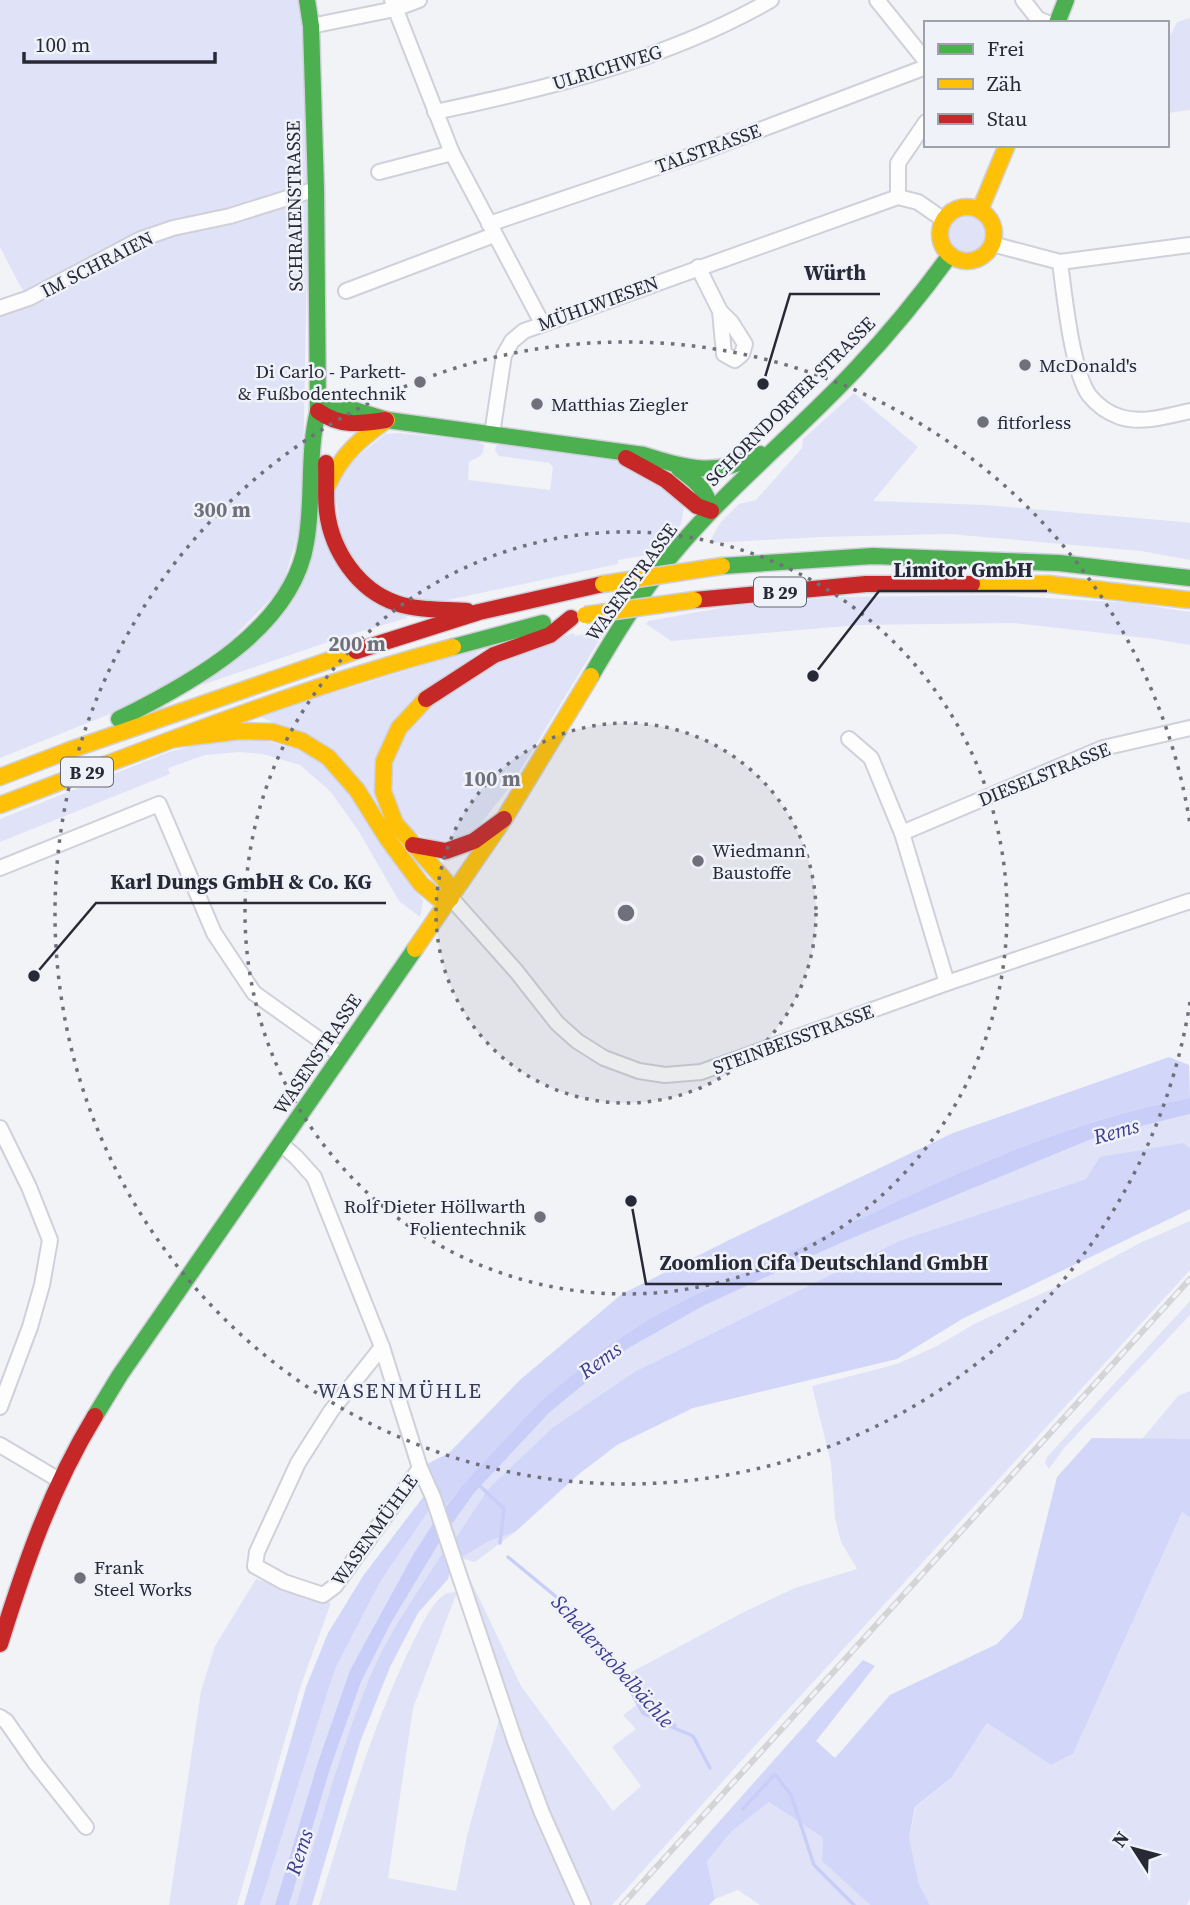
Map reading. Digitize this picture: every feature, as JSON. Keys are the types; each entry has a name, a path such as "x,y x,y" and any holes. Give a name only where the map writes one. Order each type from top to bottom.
{"main road":[{"name":"SCHRAIENSTRASSE","path":"307,0 311,26 316,189 318,411"},
{"path":"1058,21 1066,0"},
{"path":"980,210 1006,147"},
{"path":"958,208 980,210 986,215 993,229 992,244 982,256 975,259 959,259 950,255 941,242 940,233 944,220 958,208"},
{"name":"SCHORNDORFER STRASSE","path":"711,511 855,370 950,255"},
{"path":"318,411 331,422 354,425 387,420 644,455 708,472 728,469 753,458 784,438"},
{"path":"318,411 326,432 327,513 336,545 350,571 370,590 396,603 420,608 479,612"},
{"path":"70,750 83,735 147,706 195,677 242,642 276,609 295,578 305,547 312,432 318,411"},
{"path":"327,489 336,466 352,444 387,420"},
{"path":"608,450 657,475 697,506 711,511"},
{"path":"672,464 703,486 711,511"},
{"name":"WASENSTRASSE","path":"0,1644 37,1529 59,1480 120,1375 504,819 627,616 670,557 711,511"},
{"name":"B 29","path":"0,777 344,655 479,612 603,584 722,566 873,556 1059,563 1190,578"},
{"name":"B 29","path":"0,805 174,739 386,665 520,628 578,617 694,600 866,584 1049,584 1190,600"},
{"path":"174,739 240,730 273,732 302,741 328,757 357,790 387,838 421,884 438,898 451,898 448,884 395,822 383,791 384,761 399,728 429,695 494,655 550,635 578,617"},
{"path":"413,845 446,851 474,842 504,819"}],"street":[{"path":"311,26 419,0"},
{"name":"ULRICHWEG","path":"435,112 498,99 628,63 689,40 771,0"},
{"path":"877,0 924,59"},
{"path":"1023,0 1040,21"},
{"path":"394,5 452,153 542,323"},
{"name":"TALSTRASSE","path":"346,291 492,230 924,68"},
{"path":"924,125 898,163 898,197 918,202 944,220"},
{"path":"379,172 452,153"},
{"name":"IM SCHRAIEN","path":"0,308 29,298 141,239 173,228 230,216 316,189"},
{"name":"MÜHLWIESEN","path":"492,434 504,355 512,341 524,331 898,197"},
{"path":"992,244 1060,262 1190,245"},
{"path":"1060,262 1071,334 1088,393 1106,410 1120,417 1160,418 1190,411"},
{"path":"698,267 720,311"},
{"name":"DIESELSTRASSE","path":"902,833 1103,748 1190,728"},
{"path":"849,739 871,758 902,833 947,982"},
{"path":"0,868 159,804 214,933 254,993 341,1055"},
{"name":"STEINBEISSTRASSE","path":"451,898 516,971 557,1023 577,1041 604,1058 639,1071 665,1076 701,1072 947,982 1190,901"},
{"path":"0,1128 29,1186 50,1240 42,1285 30,1326 0,1406"},
{"name":"WASENMÜHLE","path":"281,1144 314,1177 382,1347 420,1468 433,1497 542,1813 583,1905"},
{"name":"WASENMÜHLE","path":"382,1347 331,1411 298,1463 257,1552 254,1566 284,1582 323,1595 335,1586 420,1468"},
{"path":"0,1445 59,1480"},
{"path":"0,1717 6,1721 86,1827"}],"shaded area":[{"path":"0,0 299,0 309,157 302,521 282,587 227,644 176,679 110,714 0,758 0,313 31,301 0,247"},
{"path":"1190,18 1190,110 1169,113 1169,38 1177,22"},
{"path":"965,213 979,219 985,233 979,247 965,253 951,247 945,233 951,219"},
{"path":"854,393 918,447 873,501 986,505 1190,523 1190,560 1141,551 949,534 709,543 720,523 739,504 756,500 802,448 803,439"},
{"path":"315,433 327,540 406,613 407,618 202,685 284,609"},
{"path":"385,434 477,441 484,445 481,455 469,462 468,480 550,490 553,467 549,463 499,456 495,451 496,446 501,443 622,461 642,469 684,507 681,524 660,553 618,560 618,564 448,600 427,602 373,585 343,548 335,494 341,470"},
{"path":"995,595 1131,603 1190,612 1190,645 1014,623 858,625 671,641 646,624 648,621 732,606 838,597"},
{"path":"606,629 512,784 475,831 439,843 406,829 390,793 395,746 428,701 527,647 574,633 575,636"},
{"path":"486,646 392,726 396,840 279,725 258,716"},
{"path":"240,734 315,754 345,784 423,901 420,917 399,901 358,830 330,791 300,765 263,754 239,752 205,755 168,768 170,774 0,842 0,819 169,752"},
{"path":"1169,1057 1189,1065 1190,1098 1105,1118 1024,1146 906,1197 692,1296 649,1319 609,1345 461,1487 443,1509 427,1464 449,1453 521,1379 622,1294 953,1133"},
{"path":"1190,1114 1190,1148 1183,1143 1086,1179 901,1240 634,1372 552,1428 488,1489 453,1542 448,1529 474,1493 550,1412 627,1349 703,1306 843,1242 1094,1138"},
{"path":"1183,1143 1190,1148 1190,1209 962,1319 897,1359 693,1408 617,1445 579,1474 515,1532 489,1541 461,1558 453,1542 488,1489 552,1428 634,1372 901,1240 1086,1179 1100,1157"},
{"path":"1190,1221 1190,1270 612,1905 590,1905 546,1813 467,1582 470,1579 521,1686 613,1811 641,1786 612,1747 636,1729 623,1715 638,1704 642,1715 667,1727 678,1726 624,1677 626,1675 795,1588 857,1569 841,1542 835,1518 831,1463 812,1386 897,1364 937,1346 976,1323 1063,1284 1142,1242"},
{"path":"1190,1301 1190,1315 1064,1448 1049,1469 1045,1463 1047,1457"},
{"path":"1190,1391 1190,1439 1142,1439 1178,1396"},
{"path":"1092,1438 1190,1439 1190,1518 1182,1512 1073,1754 1051,1765 987,1723 952,1777 915,1807 909,1837 919,1884 930,1905 870,1905 822,1861 823,1838 769,1802 731,1832 707,1861 715,1899 709,1905 645,1905 863,1660 875,1666 816,1741 835,1758 890,1695 997,1644 1022,1618 1057,1477"},
{"path":"427,1492 432,1506 380,1582 335,1669 260,1905 244,1905 306,1687 328,1633 363,1576"},
{"path":"432,1506 436,1519 414,1553 350,1670 318,1762 275,1905 260,1905 335,1669 380,1582"},
{"path":"1182,1512 1190,1518 1190,1898 1187,1905 930,1905 919,1884 909,1837 916,1807 952,1777 987,1723 1051,1765 1073,1754"},
{"path":"515,1532 475,1562 461,1558 489,1541"},
{"path":"442,1538 445,1549 393,1632 367,1684 338,1766 296,1905 289,1905 330,1769 361,1682 391,1623"},
{"path":"445,1549 452,1564 448,1579 418,1613 390,1667 360,1742 312,1905 296,1905 338,1766 367,1684 393,1632"},
{"path":"256,1579 331,1603 301,1685 237,1905 169,1905 201,1691 215,1646"},
{"path":"457,1592 413,1708 388,1878 456,1891 467,1836 499,1719 531,1807 578,1905 319,1905 361,1771 398,1674 431,1609 447,1593"},
{"path":"769,1802 823,1838 822,1861 870,1905 760,1905 738,1890 715,1899 707,1861 731,1832"}],"water":[{"name":"Rems","path":"1190,1098 1190,1114 1094,1138 843,1242 703,1306 627,1349 550,1412 474,1493 442,1538 391,1623 361,1682 330,1769 289,1905 275,1905 318,1762 350,1670 414,1553 436,1519 461,1487 540,1402 609,1345 692,1296 945,1179 1024,1146 1105,1118"},
{"path":"624,1677 678,1726 662,1726 642,1715"}],"waterway":[{"name":"Schellerstobelbächle","path":"477,1483 504,1509 500,1543"},
{"name":"Schellerstobelbächle","path":"508,1557 565,1604 598,1649 625,1678"},
{"name":"Schellerstobelbächle","path":"667,1725 693,1736 710,1768"},
{"name":"Schellerstobelbächle","path":"743,1809 775,1774 791,1795 814,1865 854,1905"}],"railway":[{"path":"622,1905 1190,1279"}],"traffic: fast":[{"path":"307,0 311,26 316,189 318,411"},
{"path":"1058,21 1066,0"},
{"path":"591,676 628,615 692,531 868,356 950,255"},
{"path":"318,411 344,407 387,420 644,455 689,467 730,466 760,454"},
{"path":"119,719 206,671 234,650 281,602 297,574 306,543 318,411"},
{"path":"679,469 700,487 707,497 711,511"},
{"path":"722,566 873,556 1059,563 1190,578"},
{"path":"453,647 543,623"},
{"path":"95,1416 120,1375 415,949"}],"traffic: slow":[{"path":"980,210 1006,147"},
{"path":"967,207 986,215 994,234 986,253 967,261 948,253 940,234 948,215 967,207"},
{"path":"328,485 353,448 387,420"},
{"path":"603,584 722,566"},
{"path":"972,584 1049,584 1190,600"},
{"path":"585,615 694,600"},
{"path":"0,805 281,700 453,647"},
{"path":"0,777 356,651"},
{"path":"415,949 504,819 591,676"},
{"path":"174,739 240,731 273,732 302,741 328,757 357,790 387,838 421,884 438,898 451,898 448,884 395,823 383,791 384,761 399,728 426,699"}],"traffic: jam":[{"path":"318,411 342,422 386,420"},
{"path":"626,458 666,480 697,506 711,511"},
{"path":"326,463 326,506 330,527 341,555 359,579 382,597 405,606 467,611"},
{"path":"356,651 479,612 603,584"},
{"path":"694,600 866,584 972,584"},
{"path":"426,699 494,655 550,635 571,618"},
{"path":"413,845 446,851 474,841 504,819"},
{"path":"0,1644 40,1527 65,1471 95,1416"}],"place":[{"name":"McDonald's","path":"1025,365"},
{"name":"Di Carlo - Parkett- & Fußbodentechnik","path":"420,382"},
{"name":"Würth","path":"763,384"},
{"name":"Matthias Ziegler","path":"537,404"},
{"name":"fitforless","path":"983,422"},
{"name":"Limitor GmbH","path":"813,676"},
{"name":"Wiedmann Baustoffe","path":"698,861"},
{"name":"Karl Dungs GmbH & Co. KG","path":"34,976"},
{"name":"Zoomlion Cifa Deutschland GmbH","path":"631,1201"},
{"name":"Rolf Dieter Höllwarth Folientechnik","path":"540,1217"},
{"name":"Frank Steel Works","path":"80,1578"}],"district":[{"name":"WASENMÜHLE","path":"400,1390"}]}
